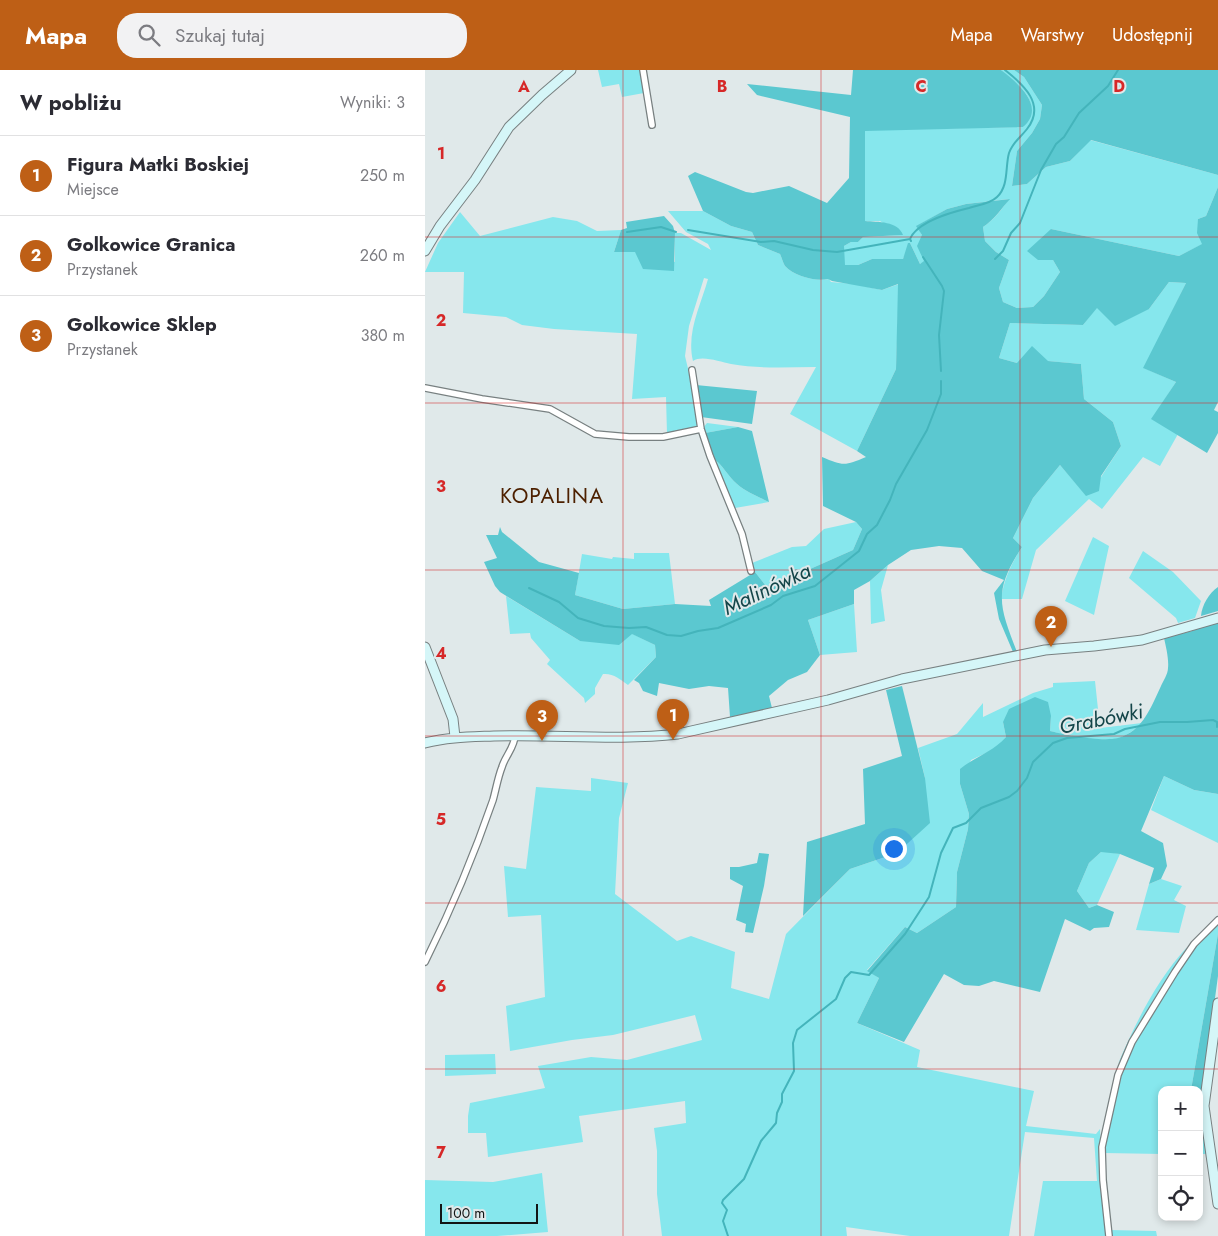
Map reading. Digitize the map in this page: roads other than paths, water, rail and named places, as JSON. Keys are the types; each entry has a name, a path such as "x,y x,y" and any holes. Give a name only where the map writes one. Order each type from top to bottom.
{"street":[{"path":"425,251 440,226 475,180 509,127 571,70"},
{"path":"643,70 652,125"},
{"path":"692,370 701,429 742,534 751,571"},
{"path":"425,388 482,400 550,408 595,434 663,437 701,429"},
{"path":"425,742 455,737 515,735 657,737 678,734 828,700 902,679 1050,650 1142,640 1218,618"},
{"path":"425,647 453,719 455,737"},
{"path":"425,962 445,922 493,798 503,764 515,740 515,735"},
{"path":"1109,1236 1103,1180 1102,1147 1118,1075 1132,1042 1175,972 1194,944 1218,920"},
{"path":"1218,1003 1205,1101 1218,1204"}],"waterway":[{"name":"Malinówka","path":"911,241 910,239 914,233 927,223 945,215 987,203 1001,193 1005,182 1009,153 1027,129 1034,112 1030,96 1019,82 1005,70"},
{"path":"995,259 1003,251 1011,233 1020,223 1041,170 1056,144 1064,137 1079,113 1108,86 1118,70"},
{"path":"627,232 661,227 676,232"},
{"path":"688,230 761,242 774,241 813,250 837,252 910,239"},
{"name":"Malinówka","path":"923,257 944,291 939,335 941,371"},
{"name":"Malinówka","path":"529,588 559,602 578,618 604,626 646,627 667,635 681,636 718,628 771,605 783,596 815,586 859,551 867,534 877,525 896,484 927,430 941,394 941,381"},
{"name":"Grabówki","path":"728,1236 723,1221 727,1210 722,1203 723,1200 744,1179 761,1141 776,1123 777,1113 782,1102 782,1094 794,1071 793,1043 797,1030 836,999 845,978 851,972 869,975 905,934 929,897 941,853 953,828 966,823 981,808 1009,797 1017,791 1027,778 1033,762 1053,743 1067,738 1114,734 1125,729 1160,722 1213,720 1217,722 1217,727"}],"place":[{"name":"Golkowice Granica","path":"1051,647"},
{"name":"Figura Matki Boskiej","path":"673,740"},
{"name":"Golkowice Sklep","path":"542,741"}],"district":[{"name":"KOPALINA","path":"552,496"}]}
